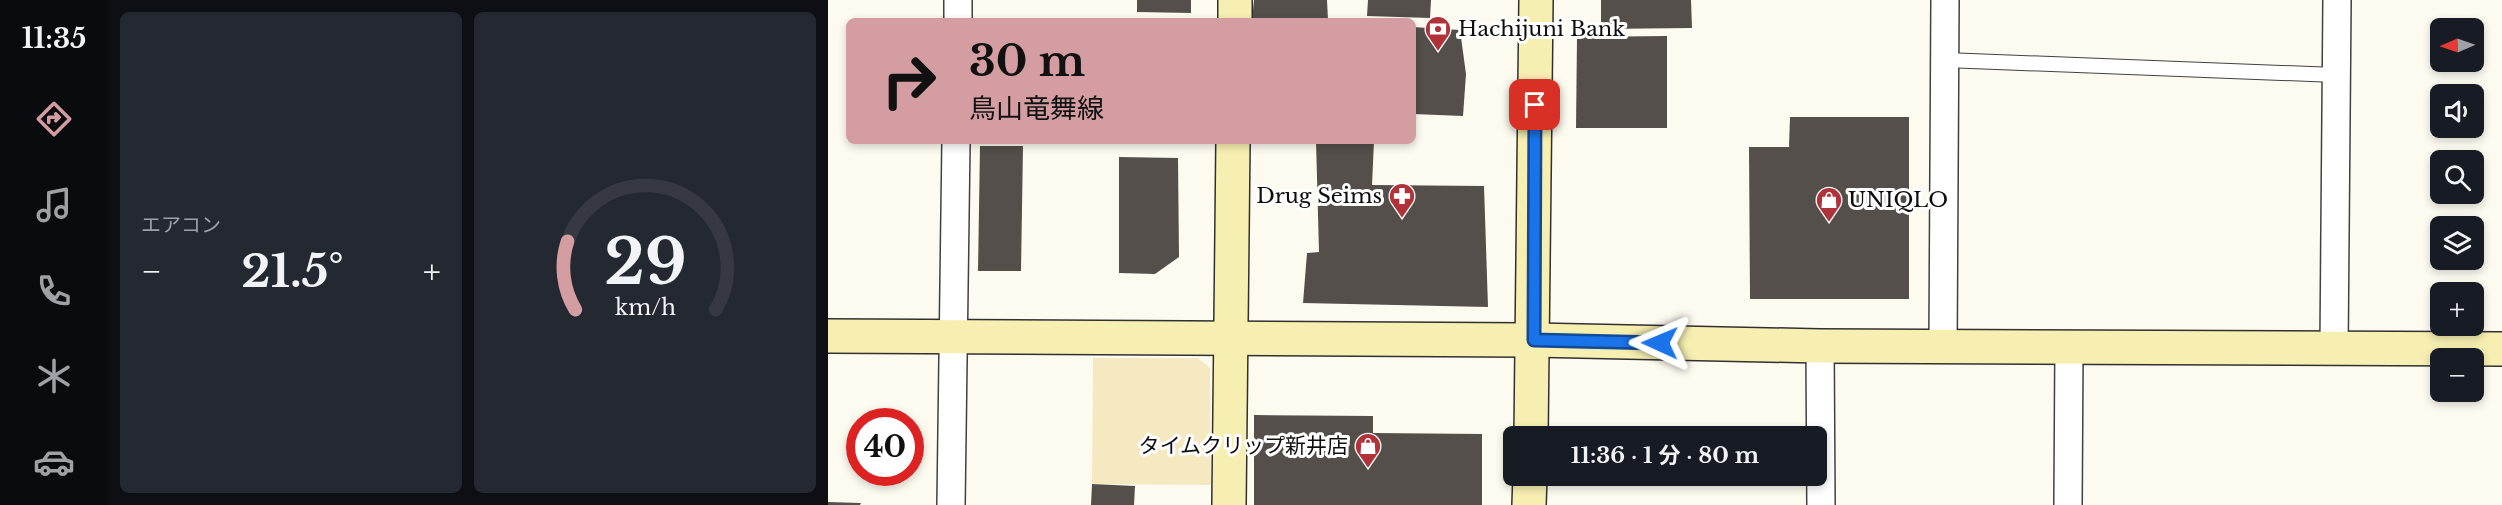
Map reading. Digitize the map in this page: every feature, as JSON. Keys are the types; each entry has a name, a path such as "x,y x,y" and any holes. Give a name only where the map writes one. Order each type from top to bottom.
{"street":[{"path":"958,0 958,18"},
{"path":"1235,0 1235,18"},
{"path":"1531,426 1536,0"},
{"path":"1943,347 1945,0"},
{"path":"2334,348 2337,0"},
{"path":"951,505 956,144"},
{"path":"1229,505 1233,144"},
{"path":"828,336 1534,340 1943,347 2502,349"},
{"path":"1820,346 1821,505"},
{"path":"2068,505 2069,347"},
{"path":"1529,505 1530,486"}],"lane":[{"path":"1945,60 2336,75"}],"sand":[{"path":"1093,358 1198,358 1210,368 1211,485 1092,484"}],"building":[{"path":"1137,0 1191,0 1191,13 1137,12"},
{"path":"1254,0 1327,0 1328,18 1252,18"},
{"path":"1368,0 1431,0 1430,18 1367,16"},
{"path":"1601,0 1691,0 1692,28 1601,29"},
{"name":"Hachijuni Bank","path":"1416,27 1460,30 1466,74 1463,116 1416,114"},
{"path":"1667,36 1667,128 1576,128 1577,37"},
{"name":"UNIQLO","path":"1790,117 1909,117 1909,299 1750,299 1749,147 1789,147"},
{"name":"Drug Seims","path":"1316,144 1374,144 1372,185 1484,186 1488,307 1303,303 1307,253 1319,252"},
{"path":"980,146 1023,146 1021,271 978,271"},
{"path":"1119,157 1178,158 1179,257 1155,274 1119,273"},
{"name":"タイムクリップ新井店","path":"1254,415 1373,416 1373,433 1482,434 1482,505 1254,505"},
{"path":"1092,484 1135,486 1134,505 1091,505"},
{"path":"828,502 861,503 860,505 828,505"}],"place":[{"name":"Hachijuni Bank","path":"1438,52"},
{"name":"Drug Seims","path":"1402,219"},
{"name":"UNIQLO","path":"1829,223"},
{"name":"タイムクリップ新井店","path":"1368,469"}],"route":[{"path":"1535,105 1534,340 1660,343"}]}
